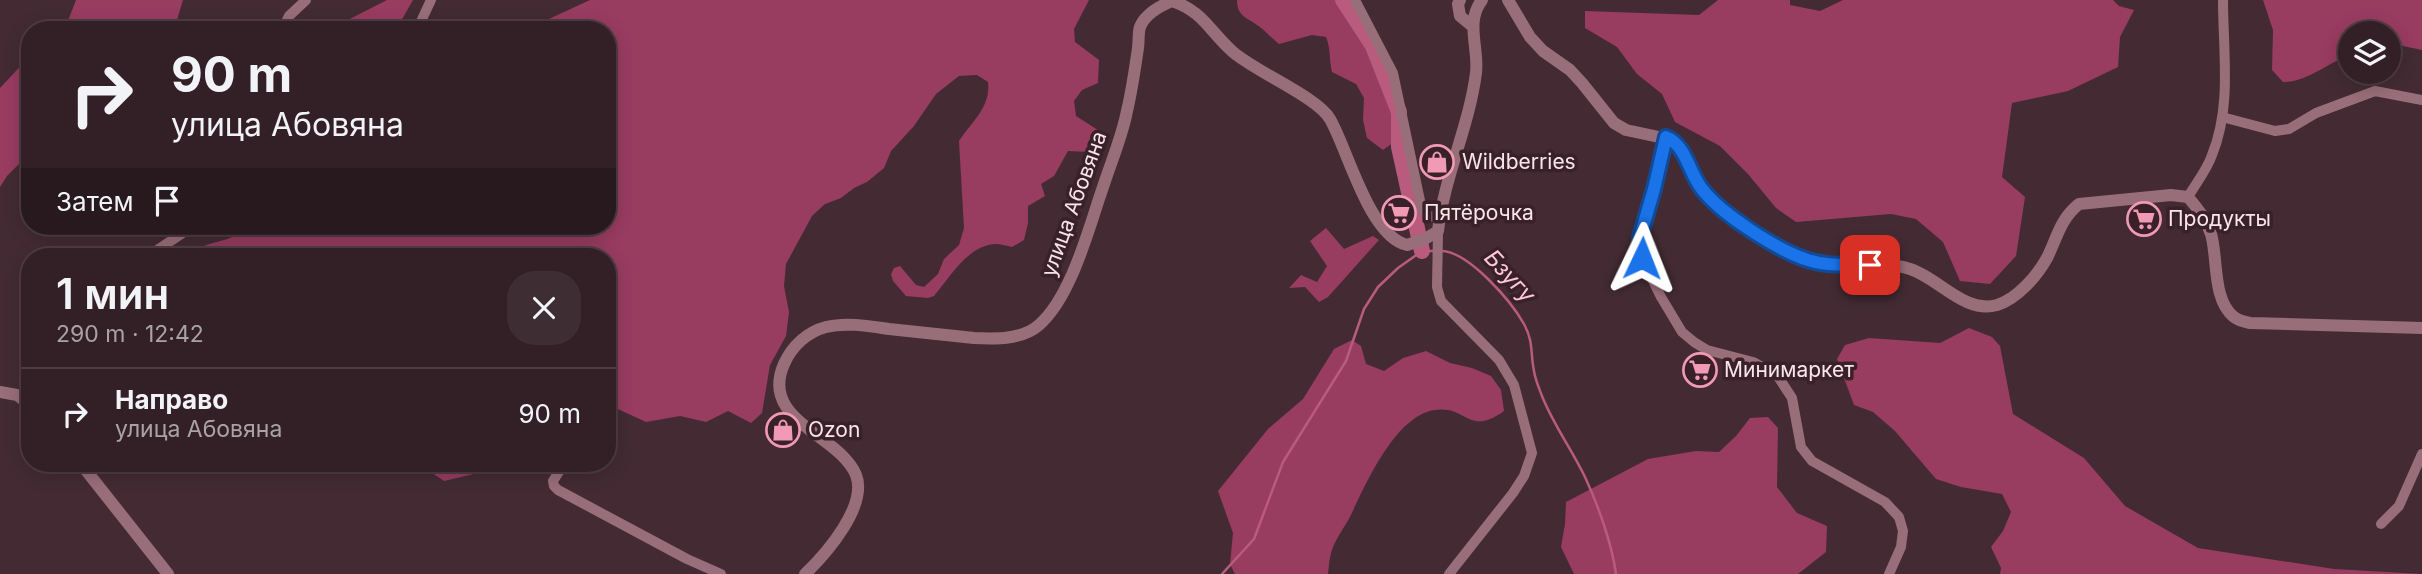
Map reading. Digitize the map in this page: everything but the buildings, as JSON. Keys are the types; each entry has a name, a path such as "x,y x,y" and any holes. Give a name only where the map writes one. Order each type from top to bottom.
{"street":[{"path":"286,21 306,0"},
{"path":"420,21 431,0"},
{"path":"1355,0 1392,73 1422,210 1439,231"},
{"path":"1460,0 1460,16 1472,26"},
{"path":"1449,574 1513,493 1524,476 1532,453 1514,385 1499,360 1447,309 1441,301 1437,287 1439,231 1450,175 1468,119 1476,71 1472,26 1474,14 1482,0"},
{"path":"1508,0 1530,37 1583,83 1614,123 1626,130 1666,137 1679,146 1702,190 1728,216 1805,259 1827,264 1910,269 1942,285 1958,298 1982,305 1997,305 2013,297 2029,282 2046,258 2068,212 2079,204 2171,195 2188,197 2203,214 2212,237 2215,272 2224,302 2234,317 2250,323 2422,328"},
{"path":"2188,197 2211,158 2222,117 2226,72 2223,0"},
{"name":"улица Абовяна","path":"805,574 833,543 849,518 858,496 858,484 855,473 836,449 794,417 784,404 779,388 782,367 790,352 806,335 827,327 852,325 993,339 1023,335 1040,325 1074,274 1127,113 1140,26 1156,8 1172,1 1187,6 1208,24 1233,52 1261,73 1322,109 1335,128 1367,203 1381,224 1401,243 1420,242 1439,231"},
{"path":"2222,117 2275,131 2289,128 2349,99 2375,91 2422,100"},
{"path":"1666,137 1640,237 1642,258 1661,297 1682,332 1694,342 1707,350 1753,362 1777,375 1791,398 1801,447 1812,461 1885,502 1899,517 1903,531 1901,547 1889,574"},
{"path":"160,248 180,235"},
{"path":"0,392 21,398"},
{"path":"2381,524 2399,506 2422,454"},
{"path":"87,472 168,574"},
{"path":"559,472 554,481 558,490 720,574"}],"shaded area":[{"path":"76,0 183,0 177,21 66,21"},
{"path":"387,0 413,0 401,21 346,21"},
{"path":"590,0 1089,0 1074,29 1075,42 1099,60 1098,83 1082,90 1074,101 1076,116 1101,132 1104,143 1089,152 1068,151 1054,176 1041,184 1045,196 1028,206 1024,240 1012,247 996,244 977,250 960,263 934,296 906,296 893,281 891,274 894,268 900,266 916,285 924,287 938,274 944,259 959,245 964,228 959,141 984,106 988,82 977,75 959,76 936,94 914,126 891,151 884,168 841,198 825,204 812,216 786,264 784,286 789,312 786,336 770,365 762,413 751,423 728,411 706,422 680,416 646,422 616,408 616,248 199,248 236,235 616,235 616,21 544,21"},
{"path":"1237,0 1347,0 1384,65 1395,98 1401,137 1383,150 1367,138 1363,120 1364,98 1356,84 1332,72 1326,37 1312,35 1279,44 1243,15"},
{"path":"1718,0 1790,0 1790,5 1820,11 1843,0 2113,0 2119,6 2134,10 2120,37 2118,67 2068,91 2012,103 2002,177 2025,197 2016,256 1990,284 1960,281 1943,242 1916,219 1891,214 1796,222 1776,208 1720,146 1675,122 1662,94 1637,74 1617,47 1585,28 1585,11 1699,15"},
{"path":"2263,0 2422,0 2422,50 2401,46 2401,21 2338,21 2338,60 2309,76 2292,81 2283,82 2272,70 2273,30"},
{"path":"21,66 21,162 0,187 0,88"},
{"path":"1326,228 1344,249 1373,236 1379,240 1328,297 1319,302 1305,287 1289,288 1301,275 1317,282 1327,266 1310,241"},
{"path":"1969,328 1992,337 2000,346 2013,414 2084,458 2125,506 2198,548 2334,569 2422,574 2000,574 2001,568 1991,547 2003,531 2011,512 2002,494 1961,487 1936,479 1895,431 1873,412 1854,405 1837,359 1845,345 1869,338 1940,343"},
{"path":"1352,340 1361,346 1366,364 1384,371 1403,358 1426,351 1450,363 1491,376 1501,390 1504,411 1492,418 1475,421 1454,412 1435,410 1408,424 1395,437 1374,469 1333,548 1328,574 1235,574 1230,564 1233,533 1218,491 1268,429 1303,399 1334,349"},
{"path":"1768,417 1778,428 1777,487 1797,513 1827,526 1826,552 1798,574 1574,574 1561,547 1566,502 1648,459 1696,451 1719,452 1750,418"},
{"path":"431,472 482,472 444,481"}],"waterway":[{"name":"Бзугу","path":"1343,0 1373,46 1399,112 1399,147 1422,251"},
{"path":"1222,574 1254,539 1283,462 1346,361 1364,309 1378,287 1422,251 1435,251"},
{"name":"Бзугу","path":"1442,251 1453,253 1476,268 1510,303 1524,324 1531,342 1538,387 1590,488 1608,538 1616,574"}],"place":[{"name":"Wildberries","path":"1437,162"},
{"name":"Пятёрочка","path":"1399,213"},
{"name":"Продукты","path":"2144,219"},
{"name":"Минимаркет","path":"1700,370"},
{"name":"Ozon","path":"783,430"}],"route":[{"path":"1642,258 1640,237 1666,137 1679,146 1702,190 1728,216 1805,259 1827,264 1870,265"}]}
